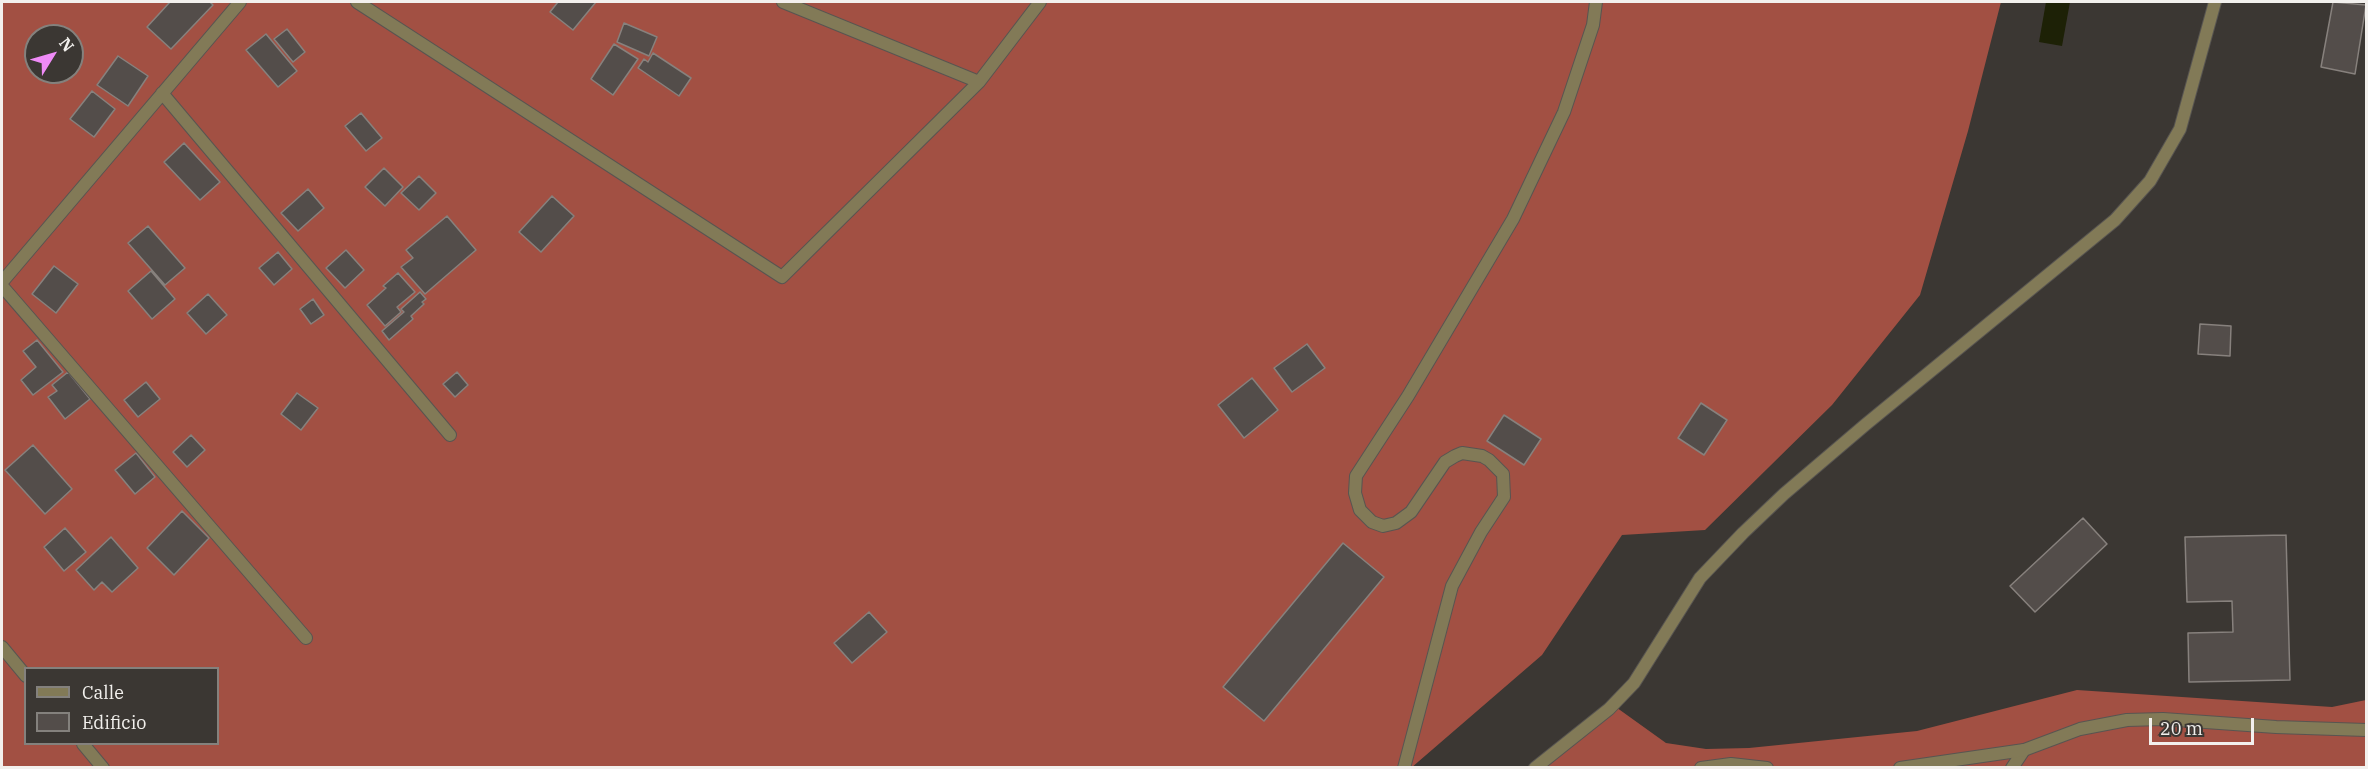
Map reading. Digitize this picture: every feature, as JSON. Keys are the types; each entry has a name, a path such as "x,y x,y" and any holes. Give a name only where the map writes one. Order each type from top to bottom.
{"street":[{"path":"240,2 2,284 306,638"},
{"path":"357,2 782,278 979,82 1040,2"},
{"path":"783,2 979,82"},
{"path":"1404,768 1452,586 1481,532 1504,496 1503,474 1482,456 1462,453 1455,456 1445,462 1411,512 1396,523 1383,526 1372,522 1360,510 1355,493 1356,476 1402,406 1513,219 1564,112 1593,25 1596,2"},
{"path":"1534,768 1609,710 1634,683 1700,578 1743,533 1865,425 2115,220 2150,181 2180,129 2215,2"},
{"path":"162,93 450,435"},
{"path":"2,647 24,673"},
{"path":"1900,768 2024,750 2080,729 2127,720 2163,718 2276,727 2367,730"},
{"path":"84,745 103,768"},
{"path":"2012,768 2024,750"},
{"path":"1701,768 1731,764 1767,768"}],"shaded area":[{"path":"2,2 2001,2 1968,131 1920,295 1832,405 1705,530 1622,535 1542,655 1411,768 2,767"},
{"path":"2046,2 2070,2 2062,46 2039,42"},
{"path":"2077,690 2332,707 2366,700 2366,767 1532,768 1613,705 1666,743 1706,749 1749,748 1917,731"}],"building":[{"path":"170,2 210,2 213,5 171,49 147,27"},
{"path":"558,2 596,2 573,30 550,12"},
{"path":"2333,2 2366,5 2355,74 2321,67"},
{"path":"624,23 657,37 649,56 617,42"},
{"path":"287,29 305,52 293,62 274,39"},
{"path":"266,34 297,71 278,87 246,50"},
{"path":"614,44 638,59 613,95 591,79"},
{"path":"653,53 691,78 679,96 638,68 644,59 648,62"},
{"path":"118,56 148,76 128,106 97,85"},
{"path":"92,91 115,109 94,137 70,119"},
{"path":"361,113 382,138 366,151 345,126"},
{"path":"184,143 220,182 200,200 164,162"},
{"path":"384,168 403,187 385,206 365,187"},
{"path":"419,176 436,193 419,210 401,193"},
{"path":"308,189 324,208 298,231 281,213"},
{"path":"552,196 574,216 541,252 519,232"},
{"path":"447,216 476,250 425,294 401,267 413,258 406,250"},
{"path":"148,226 185,268 165,285 128,243"},
{"path":"346,250 364,270 345,288 326,268"},
{"path":"278,252 292,269 274,285 259,268"},
{"path":"54,266 78,284 56,313 32,294"},
{"path":"151,271 175,299 152,319 128,291"},
{"path":"398,273 415,292 397,307 401,312 385,326 367,305 386,288 383,286"},
{"path":"420,292 426,299 422,302 424,304 411,316 413,319 389,340 382,331 404,312 401,309"},
{"path":"208,294 227,315 206,334 187,313"},
{"path":"313,299 324,315 311,324 300,309"},
{"path":"2200,324 2231,326 2230,356 2198,354"},
{"path":"37,340 63,372 33,395 21,380 36,367 23,351"},
{"path":"1307,344 1325,368 1292,392 1274,368"},
{"path":"68,372 90,399 65,419 48,397 57,391 52,385"},
{"path":"457,372 468,385 455,397 443,384"},
{"path":"1252,378 1278,410 1244,438 1218,405"},
{"path":"146,382 160,399 138,417 124,400"},
{"path":"297,393 318,408 301,430 281,414"},
{"path":"1701,403 1727,420 1704,455 1678,438"},
{"path":"1504,415 1541,439 1524,465 1487,441"},
{"path":"191,435 205,450 187,467 173,452"},
{"path":"33,445 72,489 45,514 5,470"},
{"path":"136,453 155,477 135,494 115,470"},
{"path":"182,511 209,538 174,575 147,548"},
{"path":"2083,518 2107,544 2035,612 2010,586"},
{"path":"65,528 86,552 64,571 44,547"},
{"path":"2286,535 2290,680 2189,682 2188,633 2233,632 2232,601 2187,602 2185,537"},
{"path":"111,537 138,568 112,592 102,582 94,590 76,570"},
{"path":"1343,543 1384,577 1264,721 1223,687"},
{"path":"869,612 887,632 852,663 834,643"}]}
